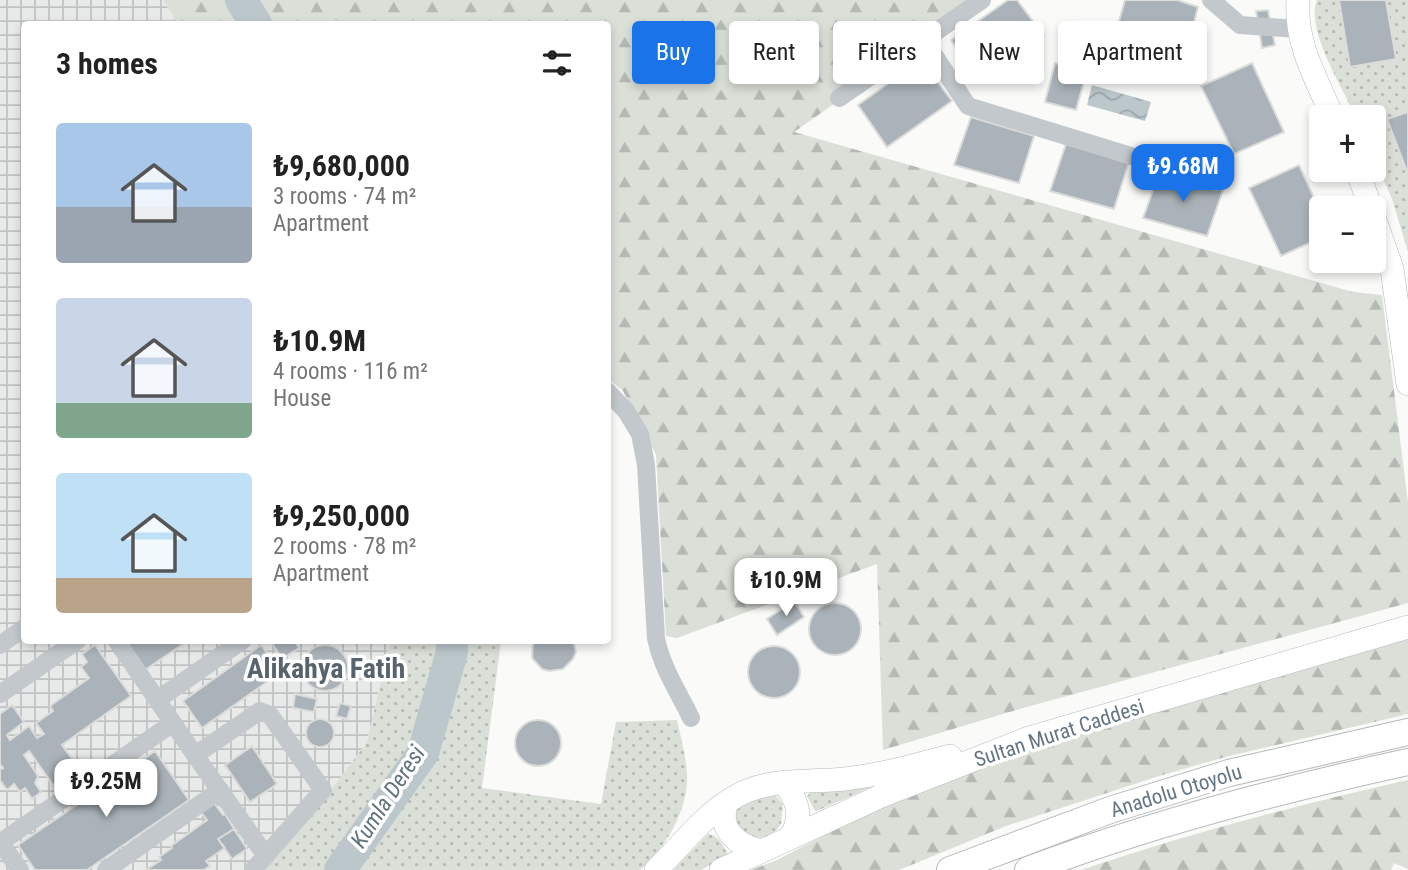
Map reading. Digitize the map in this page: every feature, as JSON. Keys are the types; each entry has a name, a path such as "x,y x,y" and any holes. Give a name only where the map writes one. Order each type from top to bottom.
{"highway":[{"name":"Anadolu Otoyolu","path":"950,870 1110,810 1229,773 1408,732"},
{"name":"Anadolu Otoyolu","path":"1028,870 1166,822 1262,795 1408,762"}],"main road":[{"path":"1298,0 1298,29 1302,47 1329,105"},
{"path":"1386,251 1392,269 1408,384"},
{"name":"Sultan Murat Caddesi","path":"721,870 881,796 1028,738 1408,627"},
{"path":"656,870 715,810 759,786 846,779 1028,738"},
{"path":"783,782 796,802 799,813 797,826 791,837"},
{"path":"727,802 723,812 724,820 732,835 746,847 760,851"}],"lane":[{"path":"941,29 982,0"},
{"path":"1211,0 1240,24 1298,29"},
{"path":"941,65 968,106 1216,182"},
{"path":"839,98 860,84"},
{"path":"611,395 626,411 640,433 646,465 656,638 668,676 691,718"},
{"path":"0,645 21,630"},
{"path":"0,694 72,644"},
{"path":"119,644 266,856"},
{"path":"157,700 237,644"},
{"path":"195,755 260,711 270,715 323,790 253,870"},
{"path":"20,870 0,842 173,723"},
{"path":"106,870 220,790"}],"shaded area":[{"path":"0,0 163,0 176,21 21,21 21,644 389,644 367,742 316,810 262,870 0,870"}],"green space":[{"path":"163,0 982,0 941,29 941,21 833,21 833,84 862,84 794,132 1353,292 1382,295 1408,503 1408,603 1023,708 883,750 877,564 677,638 666,636 656,455 623,391 611,381 611,21 176,21"},
{"path":"1317,0 1408,0 1408,252 1385,182 1386,105 1350,105 1327,59 1316,27"},
{"path":"1408,636 1408,714 1229,756 1159,776 1006,826 899,870 751,870 777,860 898,797 955,772"},
{"path":"389,644 501,644 482,788 601,804 616,722 677,720 686,760 687,787 680,814 667,839 640,870 262,870 316,810 367,742"},
{"path":"940,763 869,788 815,811 807,796 813,790"},
{"path":"1408,780 1408,869 1394,863 1391,870 1081,870 1243,821"},
{"path":"771,794 783,804 781,824 772,834 762,838 744,832 738,825 737,810 747,801"},
{"path":"708,834 720,841 727,856 701,870 673,870"}],"water":[{"path":"1092,85 1151,102 1145,121 1087,105"}],"building":[{"path":"1008,0 1017,0 1033,21 978,21"},
{"path":"1125,0 1177,0 1198,7 1194,21 1119,21"},
{"path":"1339,0 1386,0 1396,59 1350,67"},
{"path":"1268,10 1275,45 1262,48 1256,11"},
{"path":"1055,63 1058,64 1058,84 1083,84 1076,110 1045,102"},
{"path":"1252,63 1284,132 1234,154 1201,86"},
{"path":"887,84 939,84 952,101 887,147 858,105"},
{"path":"1408,112 1408,174 1387,119"},
{"path":"971,117 1034,136 1019,183 954,165"},
{"path":"1066,144 1129,162 1114,209 1050,191"},
{"path":"1299,165 1313,196 1309,196 1309,243 1281,256 1249,188"},
{"path":"1160,171 1223,190 1207,236 1143,218"},
{"path":"794,601 804,617 777,635 767,619"},
{"path":"835,603 845,605 853,611 859,619 859,639 853,647 845,653 835,655 825,653 817,647 811,639 809,629 811,619 817,611 825,605"},
{"path":"128,644 183,644 145,670"},
{"path":"273,644 296,644 299,648 282,659"},
{"path":"533,644 574,644 576,652 563,669 549,671 542,669 532,658"},
{"path":"95,645 131,696 62,745 78,767 53,785 29,751 24,755 38,776 35,783 41,792 32,799 25,788 20,792 14,784 7,790 0,780 0,770 3,768 0,764 0,714 12,705 24,722 7,735 10,740 29,726 37,738 44,734 36,723 53,711 50,706 89,678 81,667 87,662 82,654"},
{"path":"261,645 281,672 202,728 183,701"},
{"path":"325,645 342,651 348,668 342,685 325,691 308,685 302,668 308,651"},
{"path":"774,646 793,653 800,672 793,691 774,698 755,691 748,672 755,653"},
{"path":"295,694 317,699 314,712 293,708"},
{"path":"340,703 351,706 347,719 336,716"},
{"path":"320,719 330,723 334,733 330,743 320,747 310,743 306,733 310,723"},
{"path":"538,720 554,727 561,743 554,759 538,766 522,759 515,743 522,727"},
{"path":"252,746 277,784 250,802 225,765"},
{"path":"155,751 189,800 87,870 35,870 18,845"},
{"path":"214,803 234,829 218,839 225,848 206,861 210,866 204,870 146,870 161,860 159,857 172,848 171,846 207,820 201,812"},
{"path":"234,829 247,849 232,859 218,839"}],"waterway":[{"name":"Kumla Deresi","path":"241,0 254,21"},
{"name":"Kumla Deresi","path":"340,870 423,753 452,644"}],"district":[{"name":"Alikahya Fatih","path":"326,668"}]}
